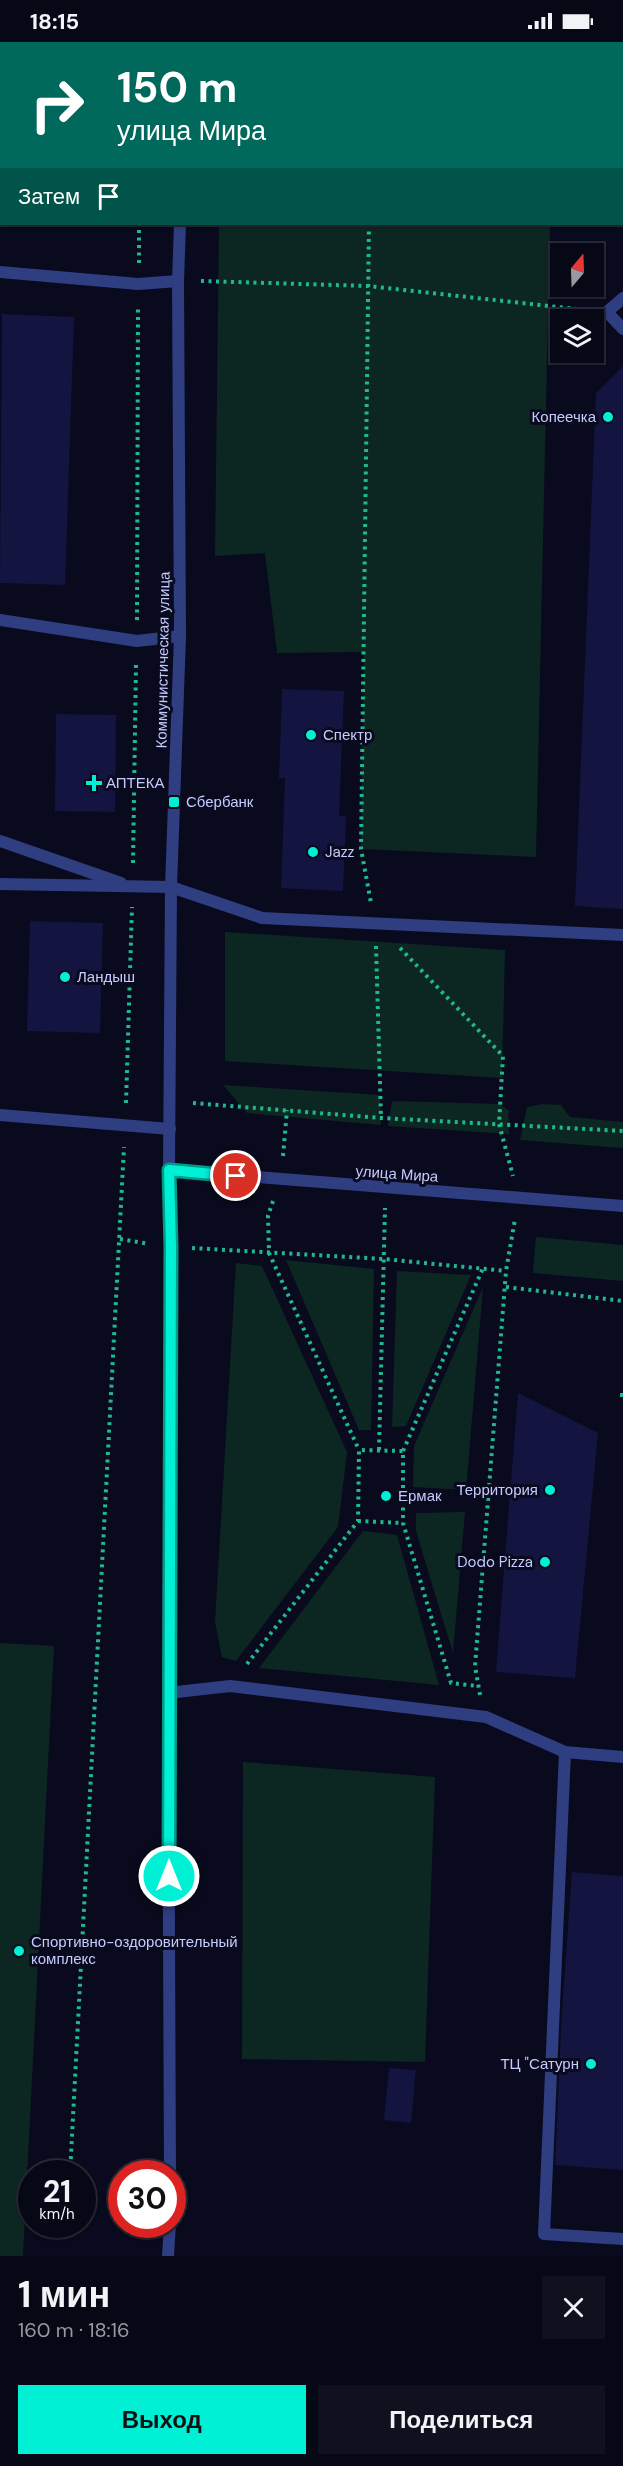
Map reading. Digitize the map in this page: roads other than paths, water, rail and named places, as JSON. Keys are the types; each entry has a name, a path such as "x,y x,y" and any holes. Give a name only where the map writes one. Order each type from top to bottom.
{"street":[{"name":"Коммунистическая улица","path":"170,2160 168,1694 171,1247 169,1170 171,886 180,636 180,225"},
{"path":"0,272 138,284 179,281"},
{"path":"623,298 607,312 623,329"},
{"path":"0,620 137,641 180,636"},
{"path":"0,841 132,887"},
{"path":"0,884 171,886 262,918 623,935"},
{"path":"0,1115 170,1129"},
{"name":"улица Мира","path":"169,1170 623,1206"},
{"path":"168,1694 230,1686 486,1717 566,1752 623,1757"},
{"path":"566,1752 544,2234 623,2239"},
{"path":"168,2256 169,2238"}],"place":[{"name":"Копеечка","path":"608,417"},
{"name":"Спектр","path":"311,735"},
{"name":"АПТЕКА","path":"94,783"},
{"name":"Сбербанк","path":"174,802"},
{"name":"Jazz","path":"313,852"},
{"name":"Ландыш","path":"65,977"},
{"name":"Территория","path":"550,1490"},
{"name":"Ермак","path":"386,1496"},
{"name":"Dodo Pizza","path":"545,1562"},
{"name":"Спортивно-оздоровительный комплекс","path":"19,1951"},
{"name":"ТЦ \"Сатурн","path":"591,2064"}]}
